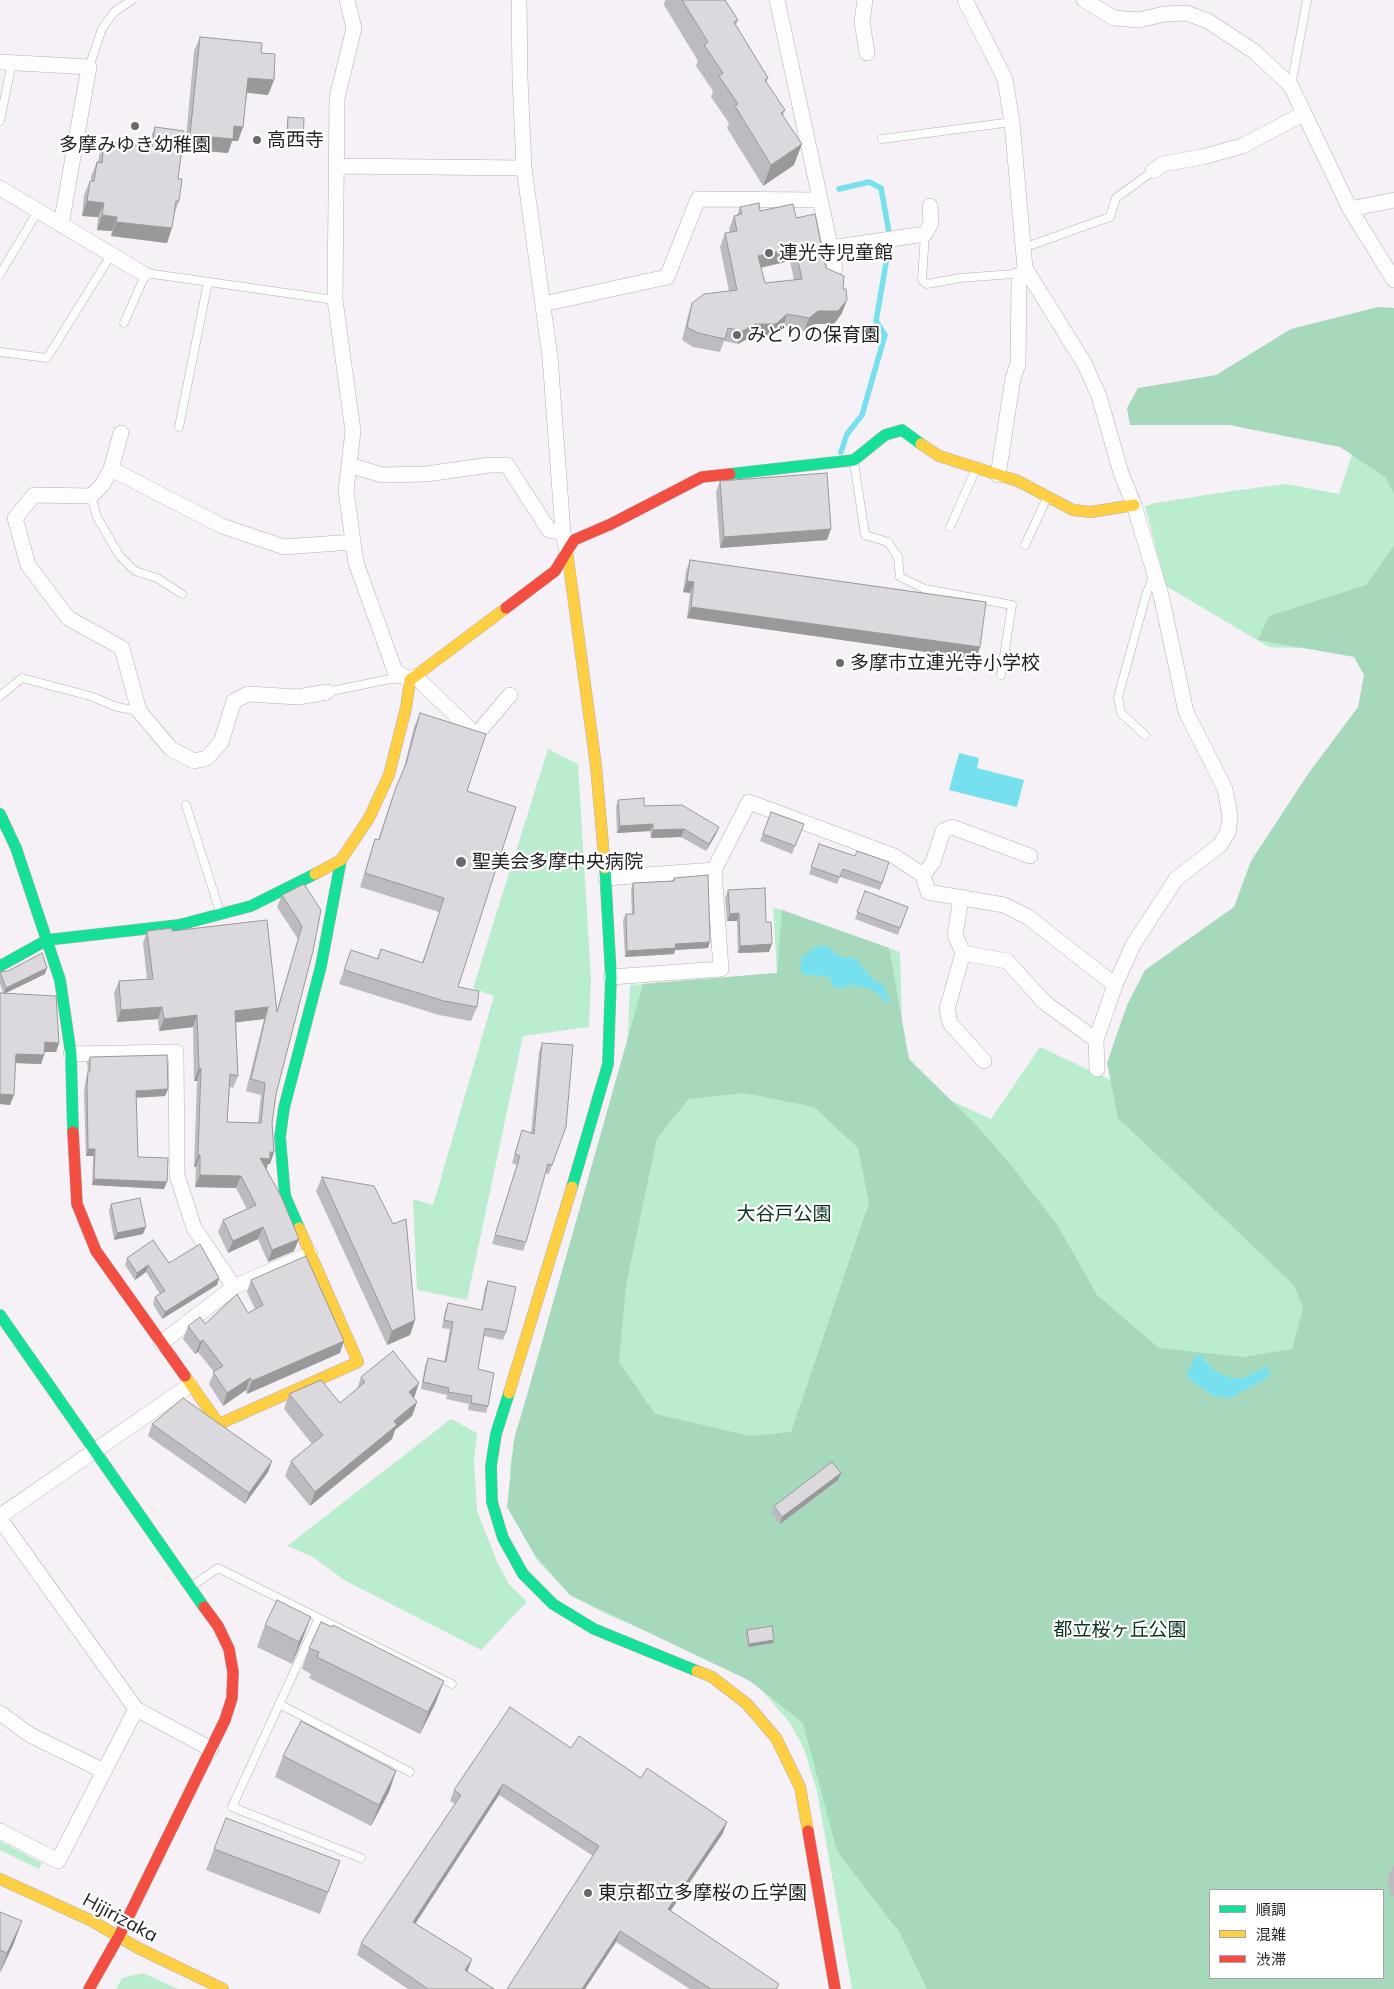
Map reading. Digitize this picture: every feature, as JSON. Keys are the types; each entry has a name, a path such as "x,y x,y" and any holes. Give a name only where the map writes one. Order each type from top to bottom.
{"street":[{"path":"347,0 354,28 336,98 335,300 353,431 346,491 356,563 395,670 413,678 476,735 510,695"},
{"path":"519,0 524,168 550,357 562,533 567,551 596,766 606,878 611,977 608,1064 496,1434 491,1466 492,1502 503,1538 523,1574 553,1604 594,1629 712,1676 748,1704 776,1738 800,1787 835,1989"},
{"path":"777,0 818,200 835,268"},
{"path":"865,0 862,22 867,53"},
{"path":"965,0 1005,78 1012,122 1025,268 1087,371 1098,396 1121,473 1134,505 1161,596 1186,712 1225,789 1230,816 1228,832 1220,846 1176,879 1133,945 1115,985 1096,1040 1097,1068"},
{"path":"1084,0 1114,18 1139,20 1164,14 1186,13 1208,22 1255,52 1291,86 1350,209 1394,280"},
{"path":"6,62 89,67 61,225"},
{"path":"1153,171 1164,164 1202,158 1242,146 1303,114"},
{"path":"336,166 524,168"},
{"path":"0,188 144,274"},
{"path":"543,304 667,277 698,198 818,200"},
{"path":"1350,209 1394,200"},
{"path":"830,248 925,234 931,223 930,206"},
{"path":"998,475 1013,378 1018,364 1019,282 1025,268"},
{"path":"0,814 16,848 64,998 71,1054 73,1158 77,1204 96,1251 219,1424 358,1362 285,1196 280,1137 284,1108 321,966 341,860 369,818 389,775 413,678 555,571 574,540 611,524 702,477 854,460 884,435 902,430 939,456 1018,481 1074,510 1091,512 1134,505"},
{"path":"122,433 111,469 103,484 91,496 34,495 15,518 28,565 68,618 122,648 139,711 171,749 194,761 207,758 222,742 234,701 248,694 298,697 327,692"},
{"path":"349,465 382,474 426,474 490,465 507,465 549,530 562,533"},
{"path":"111,469 222,526 284,547 352,542"},
{"path":"611,977 722,969 714,870 749,802 894,856 923,875 928,892 1004,905 1028,917 1115,985"},
{"path":"923,875 933,862 943,831 952,827 1030,856"},
{"path":"0,966 47,940 179,925 251,906 315,876 341,860"},
{"path":"606,878 714,870"},
{"path":"961,898 955,935 963,952 946,1009 950,1023 984,1061"},
{"path":"963,952 1007,961 1044,1002 1096,1040"},
{"path":"71,1054 176,1052 176,1175 194,1228 234,1287"},
{"path":"162,1343 234,1287 310,1254"},
{"path":"0,1315 218,1626 229,1649 233,1672 232,1698 225,1720 119,1936 89,1989"},
{"path":"190,1385 94,1450 0,1518 136,1710 211,1749"},
{"path":"0,1831 58,1861 136,1710"},
{"path":"0,1713 30,1735 104,1771"},
{"name":"Hijirizaka","path":"0,1879 92,1921 138,1948 224,1989"}],"lane":[{"path":"89,67 102,29 114,12 132,0"},
{"path":"1291,86 1307,0"},
{"path":"0,121 6,62"},
{"path":"882,139 1012,122"},
{"path":"1023,248 1110,217 1116,198 1153,171"},
{"path":"0,274 38,211"},
{"path":"925,234 922,280 927,284 960,278 1013,274 1025,268"},
{"path":"0,352 47,358 111,255"},
{"path":"124,323 144,274 335,300"},
{"path":"180,427 208,282"},
{"path":"854,460 866,535 888,542 898,557 900,577 925,589 1012,605 1001,674"},
{"path":"950,527 976,469"},
{"path":"91,496 97,517 119,555 135,571 157,578 182,594"},
{"path":"1025,545 1048,496"},
{"path":"1145,734 1121,713 1118,697 1147,592 1154,576"},
{"path":"0,696 22,678 90,696 117,707 139,711"},
{"path":"327,692 390,679 413,678"},
{"path":"186,805 221,914"},
{"path":"190,1587 218,1568 318,1620 340,1627 452,1684"},
{"path":"318,1620 232,1807 361,1858"},
{"path":"279,1704 410,1772"}],"green space":[{"path":"1378,307 1394,308 1394,494 1385,477 1340,447 1229,425 1130,425 1127,408 1138,388 1216,375 1291,329"},
{"path":"1394,327 1394,839 1363,725 1376,644 1325,649 1269,647 1166,586 1145,506 1286,484 1339,494"},
{"path":"1394,546 1394,1989 927,1989 900,1933 837,1851 803,1723 750,1681 570,1595 534,1554 507,1507 514,1441 643,984 777,973 782,910 889,948 909,1059 976,1125 1011,1165 1058,1226 1097,1295 1159,1348 1243,1357 1292,1349 1303,1308 1294,1285 1118,1118 1107,1063 1127,1005 1145,970 1234,907 1251,861 1308,774 1358,707 1364,675 1354,657 1258,640 1269,616 1366,585","holes":["827,946 838,956 855,958 873,979 885,987 881,996 870,989 852,985 836,989 828,976 804,975","744,1093 814,1107 858,1148 869,1203 791,1432 750,1436 655,1414 619,1362 626,1285 657,1138 689,1099","1206,1359 1215,1371 1230,1379 1244,1378 1269,1366 1214,1396 1188,1378 1187,1373"]},
{"path":"548,749 578,764 591,978 589,1027 523,1036 467,1300 417,1290 413,1199 433,1205 494,996 473,988"},
{"name":"都立桜ヶ丘公園","path":"773,907 900,952 902,1024 909,1059 928,1090 991,1119 1040,1047 1121,1085 1394,1231 1394,1989 852,1989 817,1791 804,1749 790,1723 760,1688 727,1665 604,1613 570,1595 537,1560 520,1528 512,1500 510,1468 515,1434 614,1121 627,1060 630,985 777,973"},
{"path":"451,1419 477,1433 474,1461 477,1511 497,1562 509,1584 527,1602 481,1650 344,1580 313,1557 287,1546"},
{"path":"0,1841 42,1863 39,1869 0,1850"},
{"path":"143,1973 178,1989 116,1989 122,1978"}],"water":[{"path":"959,753 979,758 977,768 1024,780 1017,807 949,790"},
{"path":"817,946 827,946 838,956 855,958 873,979 885,987 889,1001 886,1004 881,996 870,989 852,985 836,989 827,976 804,975 800,970 802,957"},
{"path":"1196,1355 1201,1355 1215,1371 1230,1378 1244,1378 1269,1366 1270,1376 1230,1398 1214,1396 1188,1378 1187,1374"}],"building":[{"path":"682,0 725,0 738,20 734,22 768,78 765,80 785,110 781,113 802,144 771,165 735,106 738,104 719,76 723,73 704,45 708,42"},
{"path":"200,37 262,43 261,53 275,54 274,80 248,78 243,127 234,126 233,139 190,135"},
{"path":"288,117 304,118 303,143 287,142"},
{"path":"155,127 184,131 178,179 182,179 172,228 116,222 117,217 102,215 104,203 87,201 90,181 94,181 97,162 102,163 104,141 152,147"},
{"path":"759,203 760,211 793,204 796,218 815,214 826,268 844,276 843,289 846,289 847,300 838,311 818,311 809,318 787,314 776,324 756,324 743,331 728,328 725,339 698,333 687,327 692,303 704,294 737,290 725,233 737,231 734,216 742,214 740,207","holes":["795,248 802,279 765,283 758,256"]},
{"path":"827,473 831,529 724,537 720,481"},
{"path":"690,560 986,602 980,647 691,607 694,582 687,581"},
{"name":"聖美会多摩中央病院","path":"420,713 486,734 467,791 516,807 458,987 479,991 477,1007 444,1001 344,970 351,950 378,959 381,949 423,963 444,898 365,873 375,839 379,840 396,787 406,764"},
{"path":"644,798 644,806 682,805 719,827 709,844 684,829 653,830 653,824 620,826 618,800"},
{"path":"771,812 804,824 795,846 763,834"},
{"path":"819,844 855,856 857,851 889,862 882,883 843,869 840,877 811,867"},
{"path":"708,875 710,942 675,944 676,948 627,951 626,914 634,914 633,883 674,881 674,878"},
{"path":"304,884 321,910 313,951 276,1094 272,1123 274,1152 270,1152 270,1159 260,1158 281,1196 299,1239 272,1250 263,1227 233,1241 223,1220 256,1205 241,1176 200,1175 200,1155 198,1155 201,1069 199,1068 197,1015 164,1019 162,1007 121,1010 119,981 153,979 147,931 172,928 172,931 267,920 277,1012 302,926 282,895","holes":["268,1007 251,1079 265,1083 261,1123 227,1122 230,1074 238,1076 235,1011"]},
{"path":"765,888 766,922 771,922 772,944 740,946 739,913 730,914 728,890"},
{"path":"865,891 908,907 900,928 857,912"},
{"path":"42,953 47,968 6,988 0,972 8,971"},
{"path":"0,993 56,996 59,1043 45,1042 44,1055 16,1054 14,1095 0,1094"},
{"path":"542,1043 573,1045 566,1127 552,1165 548,1164 526,1242 495,1235 520,1156 515,1154 522,1130 534,1134"},
{"path":"167,1055 168,1089 136,1091 138,1157 168,1158 167,1182 94,1179 95,1149 88,1149 87,1087 90,1057"},
{"path":"322,1177 374,1186 393,1224 406,1219 415,1320 392,1331"},
{"path":"140,1198 146,1227 117,1233 111,1204"},
{"path":"153,1240 169,1263 200,1244 219,1278 165,1312 155,1297 165,1291 148,1265 137,1273 127,1258"},
{"path":"306,1256 344,1341 252,1381 250,1378 227,1393 213,1372 223,1366 203,1340 200,1342 188,1326 200,1317 205,1324 237,1294 248,1313 263,1305 251,1280"},
{"path":"488,1281 516,1287 506,1332 485,1328 478,1369 494,1373 488,1406 471,1403 472,1396 448,1392 449,1388 423,1382 428,1358 446,1362 453,1322 444,1320 448,1303 482,1310"},
{"path":"393,1351 419,1383 409,1392 417,1402 394,1421 397,1425 315,1492 291,1461 323,1435 289,1394 321,1380 340,1403 365,1382 361,1377"},
{"path":"183,1398 272,1461 249,1493 152,1424"},
{"path":"832,1462 841,1473 782,1517 774,1506"},
{"path":"277,1600 311,1617 299,1642 265,1625"},
{"path":"321,1622 332,1627 333,1625 444,1681 428,1712 317,1657 319,1652 309,1648"},
{"path":"772,1626 774,1640 749,1644 747,1630"},
{"path":"510,1707 571,1748 579,1736 641,1778 647,1768 727,1822 668,1909 779,1984 776,1989 711,1989 620,1931 582,1989 507,1989 599,1846 503,1784 413,1922 472,1959 465,1970 494,1989 428,1989 361,1943 461,1795 454,1790"},
{"path":"301,1721 396,1771 379,1805 283,1756"},
{"path":"226,1818 340,1861 328,1892 214,1849"},
{"path":"0,1912 22,1921 7,1953 0,1950"}],"waterway":[{"path":"839,189 869,182 881,188 889,232 889,246 876,321 885,335 862,415 847,434 841,452"}],"traffic: fast":[{"path":"730,474 854,460 885,435 902,430 921,444"},
{"path":"0,814 16,848 60,980 71,1054 73,1132"},
{"path":"299,1228 285,1196 280,1137 284,1108 321,966 341,860"},
{"path":"572,1187 608,1064 611,977 605,868"},
{"path":"0,966 47,940 179,925 251,906 315,874"},
{"path":"0,1315 204,1607"},
{"path":"509,1393 496,1434 491,1466 492,1502 503,1538 523,1574 553,1604 594,1629 697,1671"}],"traffic: slow":[{"path":"921,444 939,456 1018,481 1073,510 1091,512 1134,505"},
{"path":"567,551 596,766 605,868"},
{"path":"315,874 341,860 369,818 389,775 406,708 410,680 506,608"},
{"path":"509,1393 572,1187"},
{"path":"185,1376 219,1424 358,1362 299,1228"},
{"path":"697,1671 712,1677 747,1704 776,1738 800,1787 808,1831"},
{"path":"0,1879 92,1921 138,1948 223,1989"}],"traffic: jam":[{"path":"506,608 555,571 574,540 611,524 702,477 730,474"},
{"path":"73,1132 77,1204 96,1251 185,1376"},
{"path":"89,1989 119,1936 225,1720 232,1698 233,1672 229,1649 218,1626 204,1607"},
{"path":"808,1831 835,1989"}],"place":[{"name":"多摩みゆき幼稚園","path":"135,126"},
{"name":"高西寺","path":"257,140"},
{"name":"連光寺児童館","path":"769,253"},
{"name":"みどりの保育園","path":"737,335"},
{"name":"多摩市立連光寺小学校","path":"840,663"},
{"name":"聖美会多摩中央病院","path":"461,862"},
{"name":"東京都立多摩桜の丘学園","path":"588,1893"}],"park label":[{"name":"大谷戸公園","path":"784,1214"}]}
